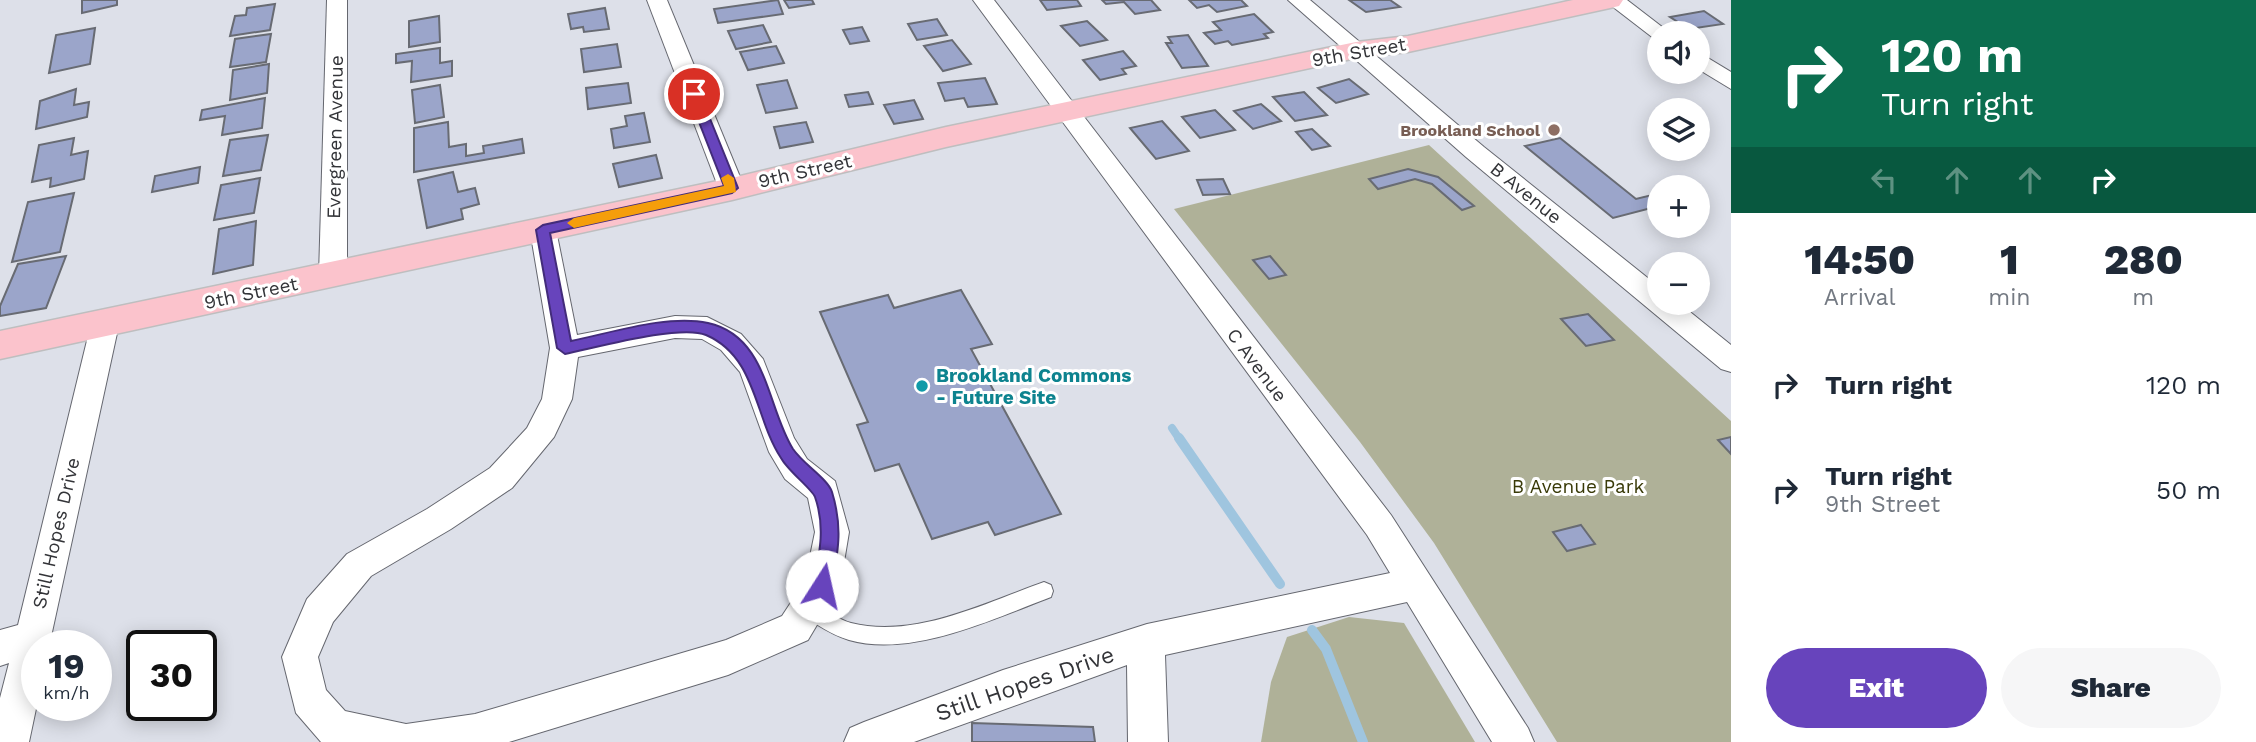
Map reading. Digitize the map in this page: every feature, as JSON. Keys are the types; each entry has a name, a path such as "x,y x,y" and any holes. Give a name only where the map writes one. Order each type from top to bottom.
{"main road":[{"name":"9th Street","path":"0,345 543,230 946,137 1356,50 1408,44 1612,0"}],"street":[{"name":"Evergreen Avenue","path":"333,275 338,0"},
{"path":"657,0 732,188"},
{"name":"C Avenue","path":"983,0 1379,525 1514,742"},
{"name":"B Avenue","path":"1298,0 1647,291"},
{"path":"1612,0 1647,24"},
{"path":"1710,67 1731,82"},
{"path":"402,742 335,728 309,699 300,657 320,611 359,565 439,519 501,478 538,437 557,399 565,348 543,230"},
{"name":"B Avenue","path":"1676,315 1731,361"},
{"name":"Still Hopes Drive","path":"9,742 16,643 105,324"},
{"path":"410,742 475,733 728,657 795,628 822,586 832,532 823,491 796,469 780,443 753,366 731,342 707,328 675,327 565,348"},
{"name":"Still Hopes Drive","path":"864,742 1003,689 1147,641 1417,584"},
{"name":"Still Hopes Drive","path":"1147,641 1145,685 1148,742"}],"lane":[{"path":"808,609 848,631 883,637 939,626 1044,591"}],"green space":[{"name":"B Avenue Park","path":"1429,145 1731,421 1731,742 1557,742 1434,543 1360,442 1174,209"},
{"path":"1349,617 1404,623 1475,742 1261,742 1271,682 1287,637"}],"building":[{"path":"82,0 117,0 117,5 82,13"},
{"path":"778,0 783,14 718,23 714,9"},
{"path":"784,0 812,0 814,4 789,8"},
{"path":"1040,0 1077,0 1081,6 1047,10"},
{"path":"1102,0 1151,0 1160,10 1135,14 1124,2 1106,4"},
{"path":"1189,0 1241,0 1247,6 1217,12 1209,5 1197,8"},
{"path":"1349,0 1390,0 1400,7 1366,12"},
{"path":"275,4 270,30 230,36 235,16 246,15 247,8"},
{"path":"605,8 609,29 584,32 583,27 571,29 568,14"},
{"path":"1704,11 1723,24 1710,26 1710,21 1676,21 1670,17"},
{"path":"1254,14 1273,32 1264,34 1268,38 1232,45 1228,41 1215,44 1204,33 1221,30 1213,22"},
{"path":"439,16 440,42 409,47 409,21"},
{"path":"937,19 947,35 917,40 908,24"},
{"path":"1087,21 1107,40 1080,46 1061,26"},
{"path":"763,25 771,42 736,49 728,31"},
{"path":"862,27 869,41 850,44 843,30"},
{"path":"95,28 90,64 49,73 56,35"},
{"path":"271,34 266,62 230,67 235,39"},
{"path":"1188,35 1208,66 1182,68 1166,43 1172,43 1168,37"},
{"path":"952,40 971,64 943,71 924,46"},
{"path":"617,44 621,67 584,72 581,49"},
{"path":"776,46 784,63 748,70 740,52"},
{"path":"440,48 440,63 452,61 452,76 411,82 412,61 396,63 396,54"},
{"path":"1123,51 1136,66 1122,69 1126,74 1100,80 1083,60"},
{"path":"269,64 267,93 230,100 233,70"},
{"path":"985,78 997,104 968,107 964,98 945,101 938,83"},
{"path":"1349,79 1368,94 1336,103 1318,88"},
{"path":"787,80 797,108 766,113 757,85"},
{"path":"628,83 631,103 588,109 586,88"},
{"path":"440,85 444,117 415,123 412,90"},
{"path":"76,89 74,105 89,102 87,117 36,129 40,101"},
{"path":"868,92 873,104 849,107 845,95"},
{"path":"1304,92 1327,115 1295,121 1273,97"},
{"path":"265,98 262,128 222,135 225,116 200,120 202,110"},
{"path":"914,100 923,119 894,124 884,105"},
{"path":"1261,104 1281,121 1253,129 1234,111"},
{"path":"1215,110 1235,130 1200,138 1182,117"},
{"path":"644,113 650,142 614,148 611,129 627,126 625,116"},
{"path":"1162,121 1189,151 1156,159 1130,128"},
{"path":"448,122 449,147 466,144 466,156 484,153 483,146 522,139 524,153 414,172 414,128"},
{"path":"806,122 813,142 780,148 774,127"},
{"path":"1312,129 1330,146 1312,150 1296,132"},
{"path":"268,135 261,170 223,176 230,140"},
{"path":"74,138 71,155 88,151 84,179 50,187 51,178 32,182 39,145"},
{"path":"1560,138 1636,199 1647,196 1647,209 1613,218 1525,146"},
{"path":"656,155 662,178 619,187 613,164"},
{"path":"200,167 198,183 152,192 155,176"},
{"path":"1408,169 1438,177 1474,206 1462,210 1432,184 1415,179 1378,189 1369,179"},
{"path":"453,172 458,192 475,188 479,204 461,209 463,219 427,228 418,180"},
{"path":"260,178 254,213 214,220 221,185"},
{"path":"1223,179 1230,194 1203,195 1197,180"},
{"path":"74,193 60,252 12,262 28,202"},
{"path":"256,221 253,265 213,274 219,229"},
{"path":"66,256 46,308 0,316 0,306 18,264"},
{"path":"1270,256 1286,275 1269,279 1253,260"},
{"name":"Brookland Commons - Future Site","path":"961,290 992,344 971,349 1061,514 995,535 988,522 932,539 899,464 875,471 857,425 868,422 820,312 888,295 894,308"},
{"path":"1588,314 1614,340 1586,346 1561,319"},
{"path":"1731,437 1731,454 1718,440"},
{"path":"1581,525 1595,544 1567,551 1553,532"},
{"path":"972,723 1093,727 1095,742 972,742"}],"waterway":[{"path":"1172,428 1180,440"},
{"path":"1179,438 1280,584"},
{"path":"1312,630 1326,649 1363,742"}],"slow traffic":[{"path":"574,223 732,188 728,178"}],"place":[{"name":"Brookland School","path":"1554,130"},
{"name":"Brookland Commons - Future Site","path":"922,386"}],"route":[{"path":"694,94 732,188 543,230 565,348 675,327 707,328 731,342 753,366 780,443 796,469 823,491 832,532 822,586"}]}
